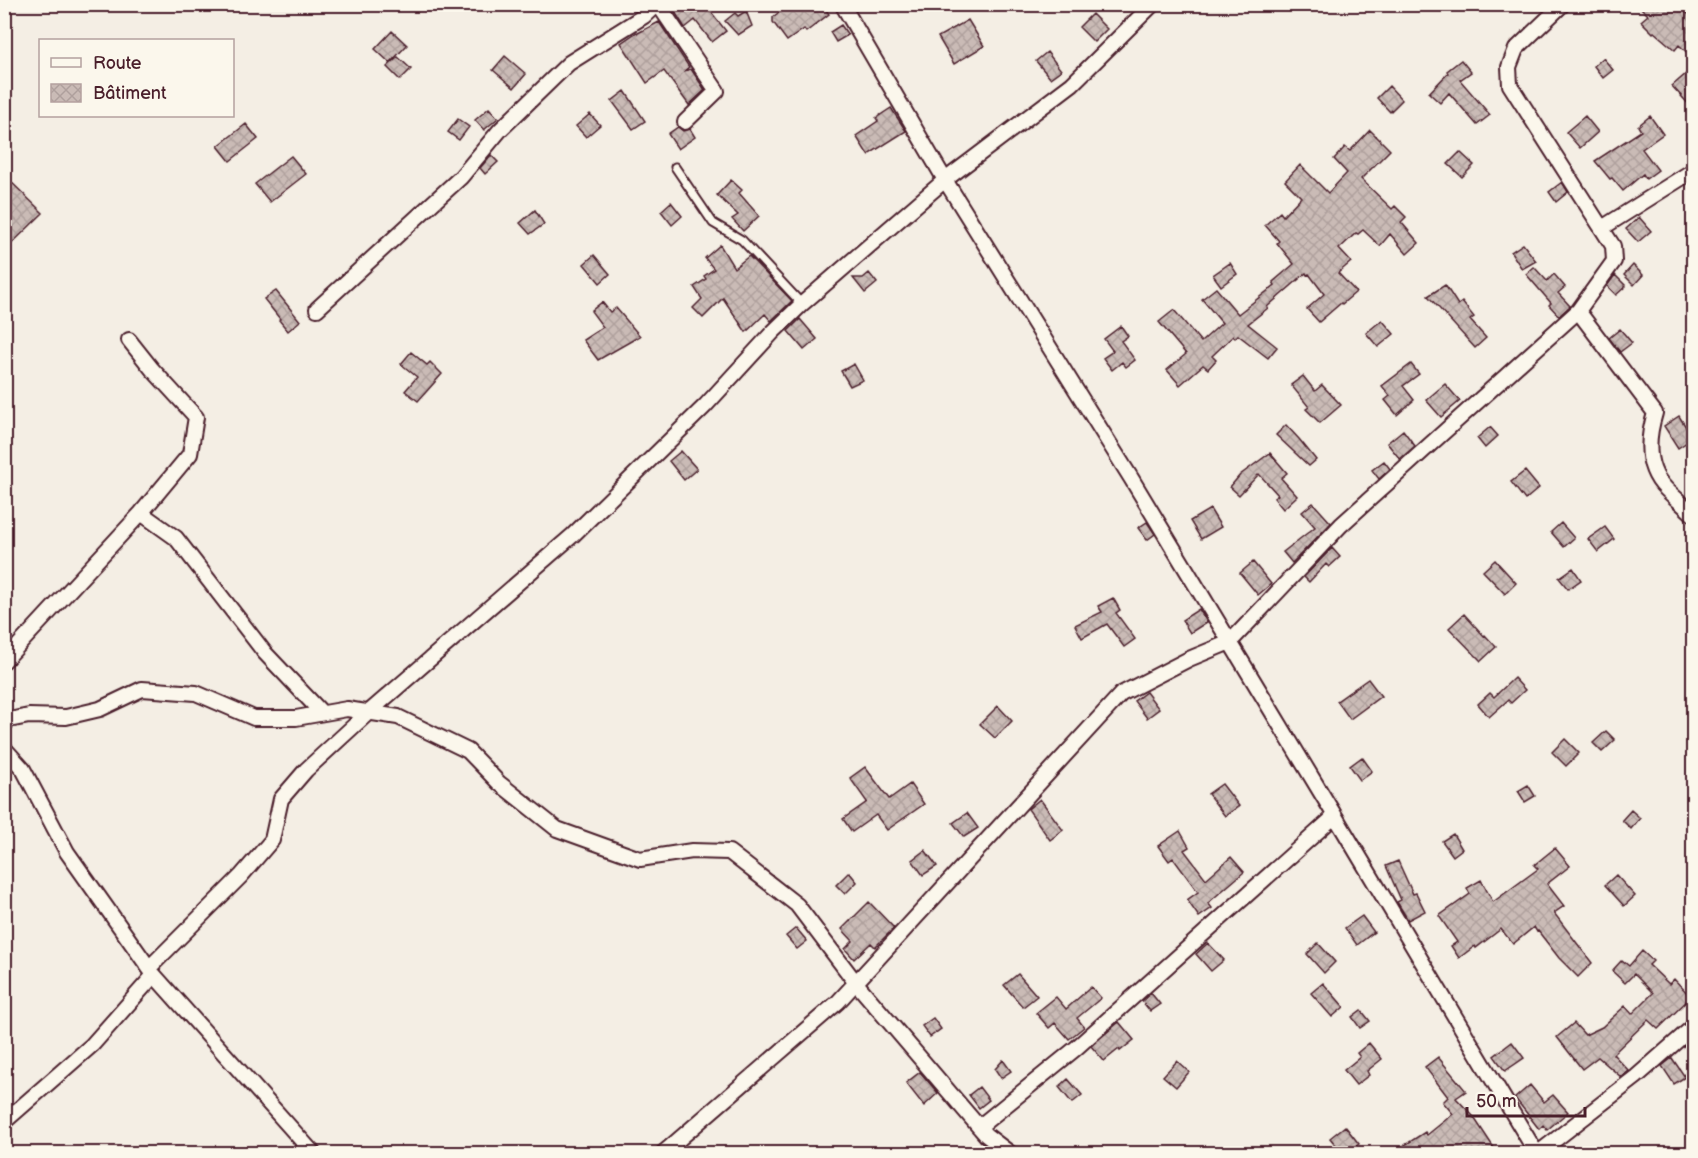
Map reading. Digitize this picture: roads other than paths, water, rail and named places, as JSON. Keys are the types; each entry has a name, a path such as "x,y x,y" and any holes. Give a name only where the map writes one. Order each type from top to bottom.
{"street":[{"path":"317,309 461,177 500,130 568,63 644,16 658,4 717,91 685,122"},
{"path":"842,4 945,180 1131,478 1537,1154 1636,1077 1694,1026"},
{"path":"4,1122 92,1046 152,971 272,840 281,799 306,770 369,712 573,535 705,406 802,304 945,180 1072,84 1153,4"},
{"path":"662,1154 838,1002 1121,694 1189,659 1230,642 1341,525 1578,311 1614,261 1613,246 1510,85 1509,67 1516,49 1563,4"},
{"path":"1602,228 1694,170"},
{"path":"1578,311 1654,413 1648,434 1650,463 1663,487 1694,515"},
{"path":"4,661 141,513 190,454 196,417 129,340"},
{"path":"141,513 176,538 265,653 322,713"},
{"path":"4,721 29,716 66,717 100,709 142,689 196,693 254,718 296,718 347,709 398,717 468,751 499,783 557,829 640,859 692,851 729,852 797,905 856,983 979,1127 1011,1154"},
{"path":"4,748 23,770 67,852 152,971 314,1154"},
{"path":"979,1127 1075,1049 1335,816"}],"lane":[{"path":"675,167 713,223 742,240 802,304"}]}
